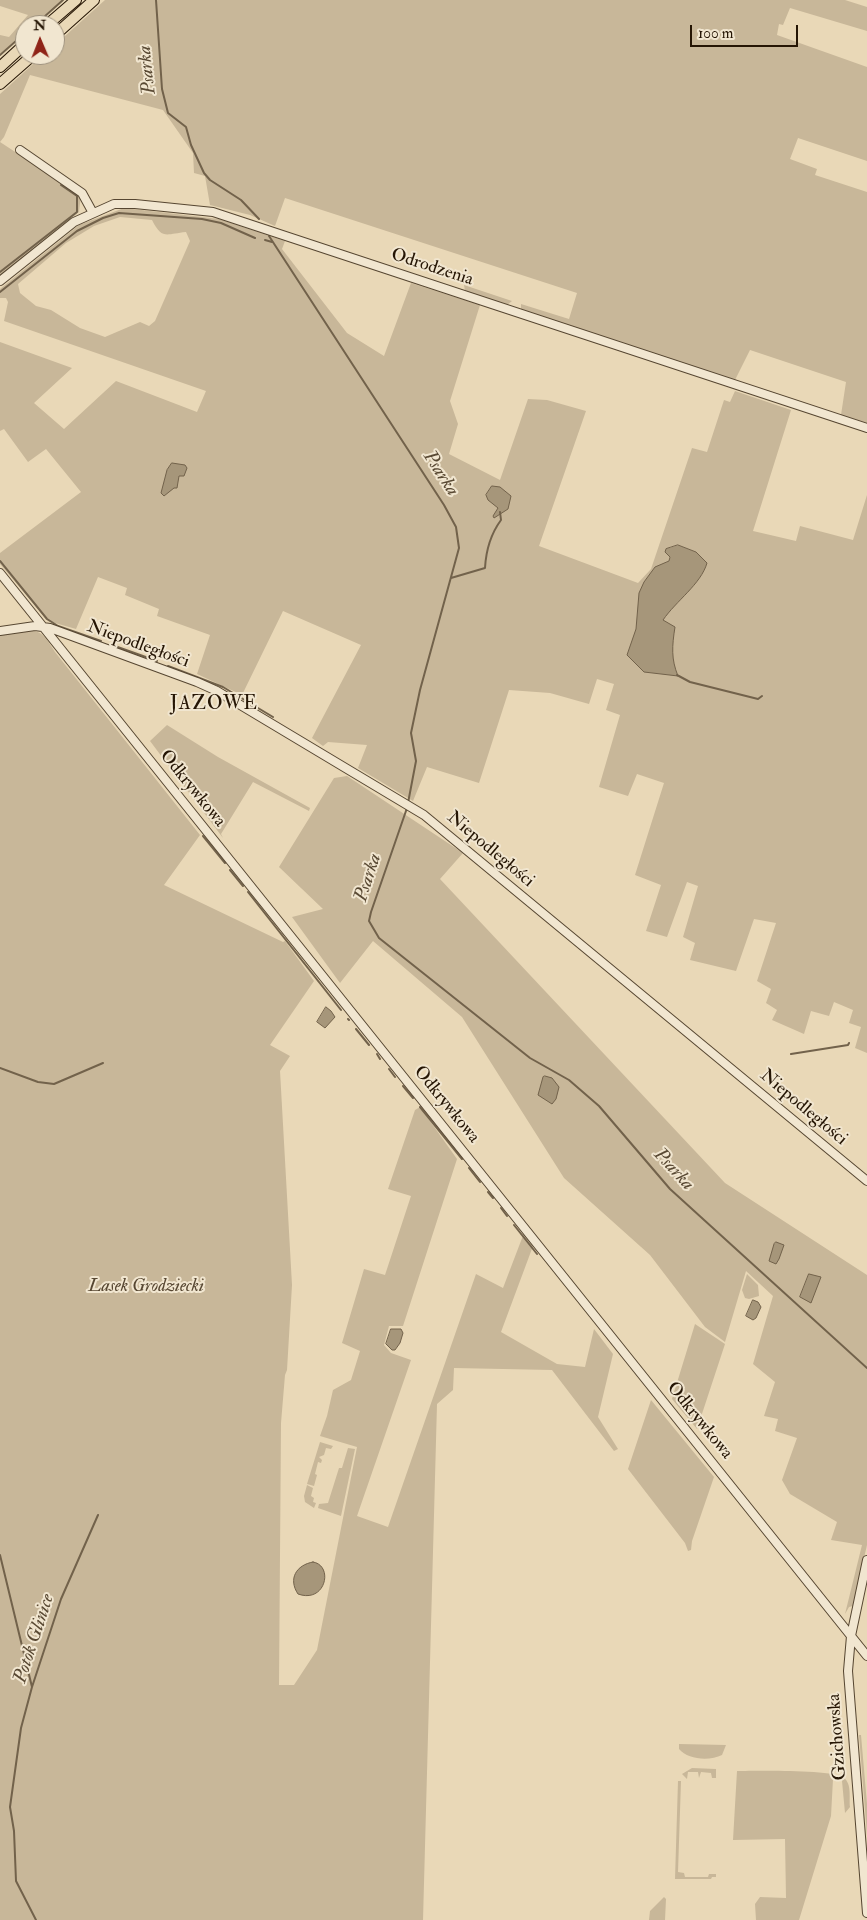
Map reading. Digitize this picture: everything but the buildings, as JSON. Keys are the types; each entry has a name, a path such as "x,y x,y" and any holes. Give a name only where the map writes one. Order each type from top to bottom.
{"main road":[{"path":"59,15 76,0"},
{"path":"65,26 94,0"},
{"path":"0,67 15,53"},
{"path":"0,84 22,65"}],"street":[{"path":"20,150 82,193 93,213"},
{"name":"Odrodzenia","path":"0,281 74,222 114,204 124,203 213,212 867,428"},
{"name":"Odkrywkowa","path":"0,573 867,1656"},
{"path":"0,631 16,628 43,627"},
{"name":"Niepodległości","path":"43,627 217,691 424,815 867,1181"},
{"name":"Gzichowska","path":"867,1560 850,1636 848,1671 867,1913"}],"green space":[{"path":"0,0 62,0 45,15 28,15 0,6"},
{"path":"105,0 845,0 867,7 867,31 790,8 783,25 779,24 777,35 867,67 867,161 798,138 790,159 817,169 815,175 867,192 867,423 841,415 846,382 750,350 735,380 521,309 521,304 569,319 577,293 285,198 275,226 250,215 210,205 205,176 194,173 193,153 163,110 30,75 4,137 0,142 0,94 32,65 65,65 65,36"},
{"path":"15,30 15,41 0,54 0,35 9,37"},
{"path":"0,142 81,195 79,212 0,276"},
{"path":"124,208 219,219 285,241 282,249 347,333 384,356 411,283 480,305 450,401 458,424 449,454 500,480 528,399 547,400 586,411 539,546 638,583 651,569 692,448 707,452 724,400 730,402 735,391 791,410 753,531 796,541 800,526 853,540 867,495 867,1053 855,1048 861,1027 849,1023 853,1010 834,1002 829,1016 811,1011 804,1034 772,1020 777,1010 766,1003 771,989 757,981 776,923 754,919 736,971 690,960 695,943 683,937 698,886 687,882 667,937 646,931 661,885 635,875 664,783 637,774 628,796 599,787 620,715 606,710 614,684 597,679 589,704 550,693 509,690 479,783 427,767 413,801 358,768 367,745 328,742 323,746 312,738 361,645 283,611 242,695 197,674 210,635 157,616 159,609 125,595 127,588 98,577 76,629 48,621 0,564 0,553 81,492 46,449 28,462 4,429 0,431 0,342 72,368 34,403 64,429 116,381 197,412 206,391 4,321 8,302 6,298 0,298 0,289 79,225","holes":["120,217 152,220 162,233 186,232 190,241 155,321 149,326 140,322 105,337 80,328 51,310 36,306 20,293 18,284 66,243 94,226","678,545 696,552 695,584 684,594 639,597 650,575 658,567 669,561 670,547"]},
{"path":"464,285 512,301 507,305 465,291"},
{"name":"Lasek Grodziecki","path":"34,631 46,639 200,835 164,885 283,942 285,941 314,981 270,1045 290,1056 280,1071 292,1285 287,1370 281,1423 279,1685 294,1685 317,1650 357,1447 320,1436 333,1390 351,1380 360,1351 342,1343 364,1269 385,1275 411,1196 388,1189 415,1110 420,1107 457,1159 403,1326 389,1326 384,1345 391,1353 411,1360 357,1516 388,1527 476,1274 503,1288 524,1233 533,1246 501,1332 557,1364 585,1367 594,1329 613,1354 598,1417 618,1449 614,1451 552,1370 454,1368 453,1390 437,1404 423,1920 0,1920 0,635"},
{"path":"167,725 218,757 310,808 309,811 253,782 221,834 223,838 150,741"},
{"path":"347,776 463,853 440,879 725,1183 867,1275 867,1545 853,1606 849,1607 845,1614 862,1545 831,1540 837,1522 790,1494 782,1480 797,1438 775,1431 778,1419 764,1416 775,1382 753,1364 773,1296 746,1271 725,1342 705,1327 650,1255 564,1178 462,1017 373,941 340,983 292,917 323,909 279,867 334,778"},
{"path":"747,1274 758,1285 759,1296 749,1299 745,1298 742,1290"},
{"path":"695,1324 725,1344 697,1429 672,1399"},
{"path":"651,1400 714,1477 692,1541 691,1550 688,1551 685,1543 628,1469"},
{"path":"320,1442 333,1446 331,1449 326,1448 324,1455 319,1457 322,1460 321,1463 318,1462 314,1486 307,1484"},
{"path":"348,1448 355,1449 341,1516 318,1508 319,1504 328,1503 339,1468 342,1468"},
{"path":"307,1485 313,1488 311,1496 314,1498 313,1502 316,1503 314,1508 305,1502 304,1496"},
{"path":"859,1735 861,1735 867,1804 867,1835"},
{"path":"679,1744 726,1745 722,1755 705,1759 683,1753 679,1749"},
{"path":"692,1768 716,1769 716,1778 712,1778 711,1773 701,1772 699,1778 698,1772 688,1772 687,1779 682,1774"},
{"path":"737,1771 825,1773 837,1775 847,1781 850,1791 850,1807 845,1813 842,1781 833,1779 831,1816 799,1920 756,1920 755,1904 760,1897 786,1898 785,1839 733,1840"},
{"path":"678,1781 681,1781 678,1872 684,1873 685,1877 708,1877 709,1874 716,1874 716,1877 711,1879 675,1879"},
{"path":"664,1897 666,1899 665,1920 649,1920 650,1911"}],"shaded area":[{"path":"172,463 185,465 187,468 184,476 179,476 177,488 174,488 164,496 161,493 167,470"},
{"path":"492,486 500,487 511,496 508,509 494,518 493,516 498,508 488,500 486,495"},
{"path":"678,545 696,552 707,563 694,585 663,620 675,627 673,652 678,676 644,672 627,655 636,629 639,593 644,582 655,567 669,561 670,557 665,552 666,549"},
{"path":"326,1007 335,1017 325,1028 317,1022"},
{"path":"543,1077 552,1078 559,1087 556,1099 552,1104 538,1095"},
{"path":"776,1242 784,1245 776,1264 769,1261"},
{"path":"809,1274 821,1277 811,1303 800,1297"},
{"path":"753,1300 758,1302 761,1307 756,1318 753,1320 746,1316"},
{"path":"391,1329 401,1329 403,1333 400,1343 395,1350 392,1350 386,1344"},
{"path":"313,1562 320,1565 323,1570 325,1576 324,1583 315,1594 308,1596 298,1594 294,1583 295,1574 302,1566"}],"waterway":[{"path":"46,15 63,0"},
{"name":"Psarka","path":"156,0 162,89 168,113 186,127 191,145 204,173 210,180 241,200 259,219"},
{"path":"0,55 15,42"},
{"path":"0,272 77,212 77,196 61,185"},
{"path":"0,292 77,231 103,218 119,213 202,219 221,223 255,238"},
{"name":"Psarka","path":"269,236 444,505 456,527 459,548 420,690 411,733 416,761 408,803"},
{"name":"Psarka","path":"265,240 272,242"},
{"path":"451,578 485,568 489,543 501,520 500,512"},
{"path":"0,561 47,619 58,626 101,641"},
{"path":"112,645 157,661"},
{"path":"168,666 223,687 273,717"},
{"path":"677,675 690,682 758,699 762,696"},
{"name":"Psarka","path":"407,808 369,921 379,938 530,1058 569,1080 599,1106 670,1189 867,1368"},
{"path":"203,836 225,863"},
{"path":"230,870 243,886"},
{"path":"248,892 341,1010"},
{"path":"356,1029 369,1045"},
{"path":"791,1054 848,1045 849,1043"},
{"path":"377,1054 380,1059"},
{"path":"0,1068 38,1082 54,1084 103,1063"},
{"path":"389,1069 395,1077"},
{"path":"403,1086 413,1098"},
{"path":"420,1107 462,1159"},
{"path":"469,1168 480,1182"},
{"path":"488,1192 493,1198"},
{"path":"501,1208 507,1216"},
{"path":"514,1225 537,1254"},
{"name":"Potok Glinice","path":"36,1920 16,1881 14,1831 10,1807 21,1728 32,1687 61,1599 98,1515"},
{"path":"0,1555 32,1687"}],"district":[{"name":"JAZOWE","path":"214,705"}]}
